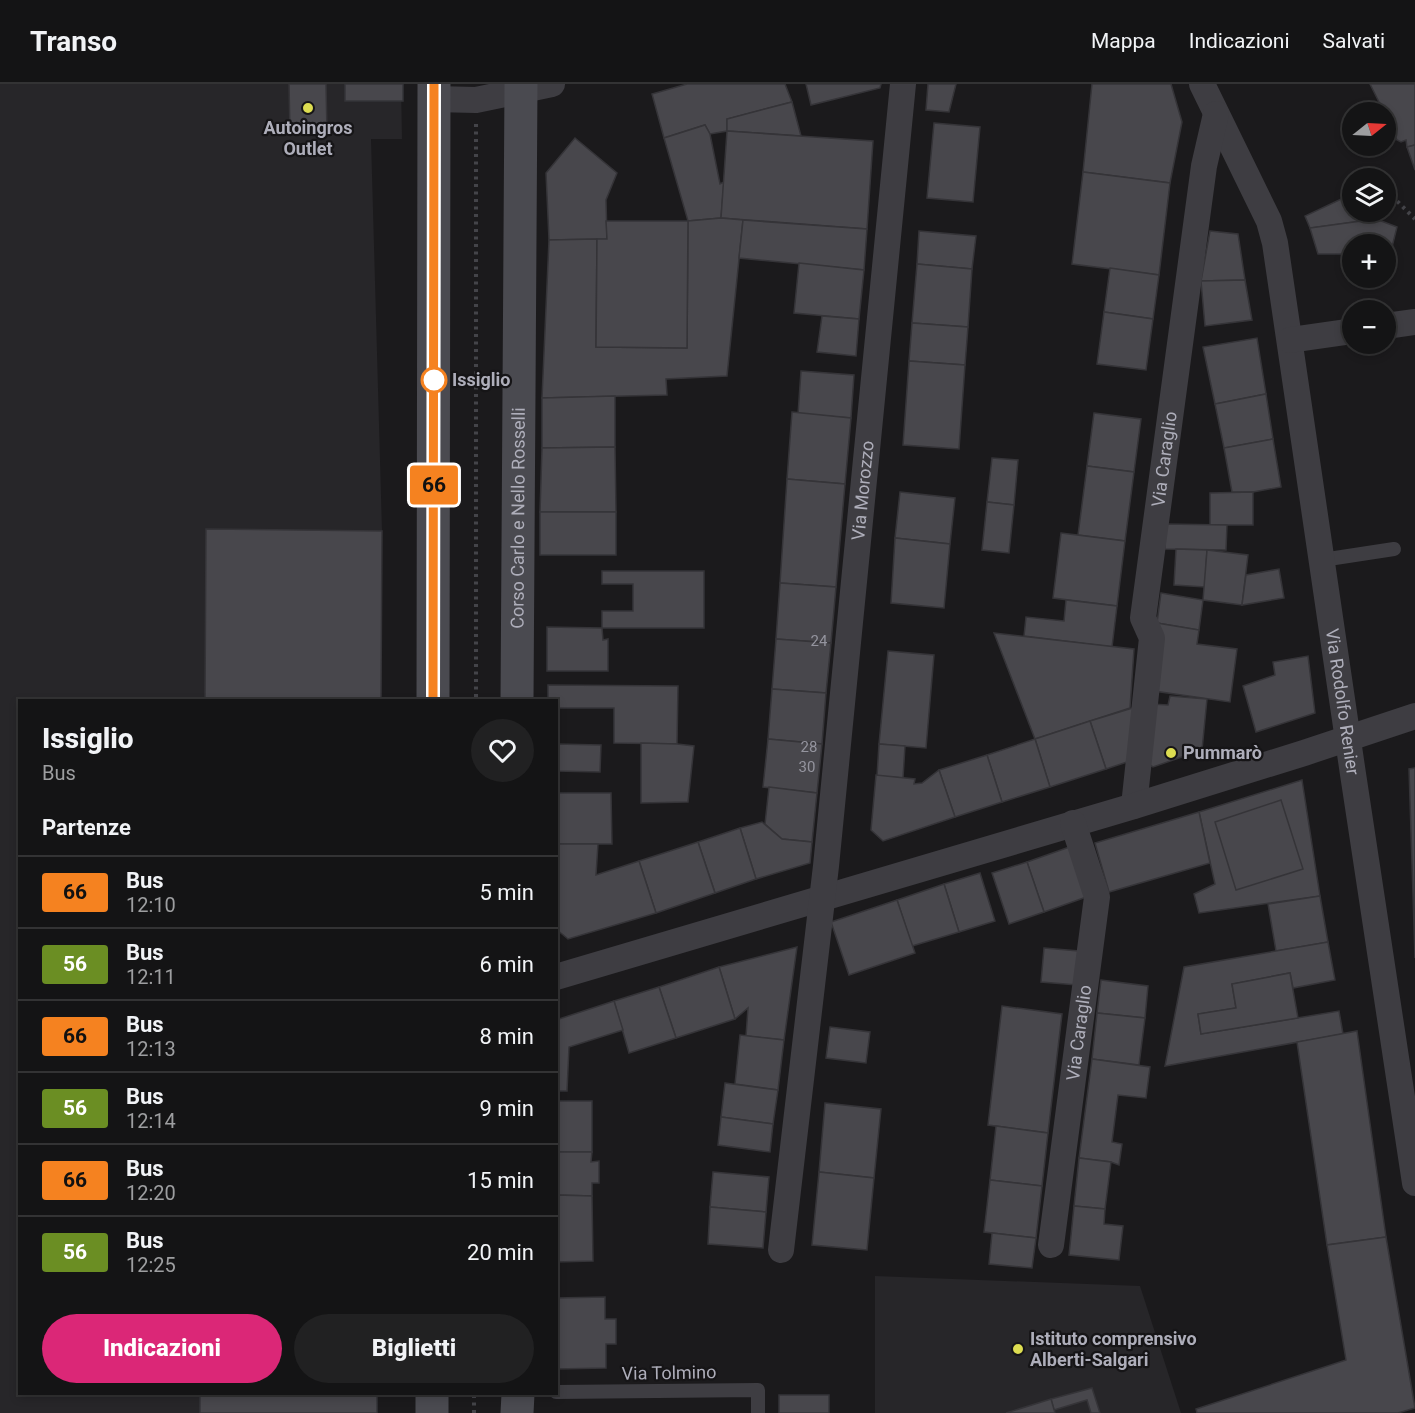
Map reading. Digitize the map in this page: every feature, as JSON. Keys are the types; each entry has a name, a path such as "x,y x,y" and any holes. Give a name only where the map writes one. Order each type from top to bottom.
{"street":[{"name":"Via Morozzo","path":"823,899 903,84"},
{"name":"Via Rodolfo Renier","path":"1202,84 1269,221 1275,243 1415,1183"},
{"path":"433,699 434,92 476,100 531,86"},
{"name":"Corso Carlo e Nello Rosselli","path":"517,699 531,86"},
{"name":"Via Caraglio","path":"1134,806 1152,638 1143,618 1204,166 1216,114"},
{"path":"1396,325 1415,322"},
{"path":"1290,340 1342,333"},
{"path":"558,976 1134,806 1415,716"},
{"name":"Via Caraglio","path":"1051,1245 1097,897 1073,823"},
{"path":"781,1250 823,899"},
{"path":"432,1395 432,1413"}],"lane":[{"path":"1322,560 1394,549"},
{"name":"Via Tolmino","path":"558,1392 758,1390 758,1413"}],"path":[{"path":"476,100 476,699"},
{"path":"1396,200 1415,219"},
{"path":"474,1395 474,1413"}],"shaded area":[{"path":"0,84 401,84 402,139 371,139 382,531 381,699 18,699 18,1395 377,1395 377,1413 0,1413"},
{"name":"Istituto comprensivo Alberti-Salgari","path":"875,1276 1140,1286 1181,1413 875,1413"}],"building":[{"name":"Autoingros Outlet","path":"289,84 326,84 327,132 290,134"},
{"path":"345,84 403,84 403,101 345,101"},
{"path":"687,84 785,84 792,102 727,119 727,131 710,134 705,125 664,138 652,94"},
{"path":"806,84 881,84 880,88 811,105"},
{"path":"928,84 956,84 949,112 926,110"},
{"path":"1092,84 1171,84 1182,122 1170,183 1083,172"},
{"path":"1370,84 1415,84 1415,145 1407,147 1406,140 1401,142 1396,138 1396,102 1379,102"},
{"path":"792,102 801,136 727,131 727,119"},
{"path":"934,123 980,127 973,202 927,198"},
{"path":"705,125 710,134 720,184 724,182 721,218 688,221 664,138"},
{"path":"727,131 873,141 867,229 721,218"},
{"path":"575,138 617,173 606,200 607,239 549,240 546,173"},
{"path":"1415,145 1415,170 1407,147"},
{"path":"1083,172 1170,183 1159,275 1072,264"},
{"path":"1342,199 1342,222 1354,222 1310,228 1305,216"},
{"path":"721,218 743,220 727,376 666,379 667,395 542,398 549,240 597,239 596,347 687,348 688,221"},
{"path":"743,220 867,229 864,270 739,258"},
{"path":"606,221 688,221 687,348 596,347 597,239 607,239"},
{"path":"1354,222 1384,222 1397,227 1395,234 1342,234 1342,254 1318,254 1310,228"},
{"path":"919,231 976,236 972,269 917,264"},
{"path":"1210,231 1238,234 1245,280 1201,281"},
{"path":"799,263 864,270 859,319 794,313"},
{"path":"917,264 972,269 968,327 912,323"},
{"path":"1110,268 1159,275 1153,319 1104,312"},
{"path":"1245,280 1252,320 1205,326 1201,281"},
{"path":"1104,312 1153,319 1146,370 1097,364"},
{"path":"822,316 859,319 856,356 817,352"},
{"path":"912,323 968,327 965,365 909,361"},
{"path":"1257,338 1266,394 1215,404 1203,347"},
{"path":"909,361 965,365 959,449 903,445"},
{"path":"801,371 854,375 851,418 798,414"},
{"path":"1266,394 1273,439 1224,448 1215,404"},
{"path":"615,396 615,447 542,448 542,398"},
{"path":"792,412 851,418 845,484 787,479"},
{"path":"1094,413 1141,419 1134,472 1087,466"},
{"path":"1273,439 1281,487 1253,492 1232,492 1224,448"},
{"path":"615,447 616,512 540,512 542,448"},
{"path":"992,458 1018,460 1014,505 987,502"},
{"path":"1087,466 1134,472 1125,541 1078,535"},
{"path":"787,479 845,484 836,587 780,583"},
{"path":"900,492 955,498 950,544 895,538"},
{"path":"1253,492 1253,525 1210,525 1210,493"},
{"path":"987,502 1014,505 1009,553 982,550"},
{"path":"540,512 616,512 616,555 540,555"},
{"path":"1165,524 1227,525 1226,550 1165,549"},
{"path":"206,529 382,531 381,699 205,699"},
{"path":"1061,533 1125,541 1117,606 1053,598"},
{"path":"895,538 950,544 944,608 891,603"},
{"path":"1176,549 1207,550 1205,587 1174,585"},
{"path":"1207,550 1248,555 1242,605 1203,600"},
{"path":"1279,569 1284,598 1242,605 1246,575"},
{"path":"602,571 704,571 704,628 602,628 602,611 633,611 633,584 602,584"},
{"path":"780,583 836,587 831,643 776,639"},
{"path":"1161,593 1203,600 1199,630 1157,623"},
{"path":"1066,600 1117,606 1112,647 1024,636 1026,617 1064,621"},
{"path":"1157,623 1199,630 1197,644 1237,649 1230,702 1147,690"},
{"path":"547,627 602,628 603,640 608,639 608,671 547,671"},
{"path":"994,633 1134,649 1130,708 1035,739"},
{"path":"776,639 831,643 826,693 772,689"},
{"path":"888,651 934,655 926,748 879,744"},
{"path":"1308,656 1315,713 1256,732 1243,686 1275,675 1273,662"},
{"path":"548,685 678,686 677,744 614,743 614,708 558,708 558,699 548,699"},
{"path":"772,689 826,693 822,744 768,739"},
{"path":"1170,696 1207,699 1202,750 1153,767 1145,762 1152,704 1168,705"},
{"path":"1139,706 1133,760 1106,769 1090,721"},
{"path":"1090,721 1106,769 1050,787 1035,739"},
{"path":"768,739 822,744 817,793 763,787"},
{"path":"1035,739 1050,787 1002,802 987,755"},
{"path":"641,743 694,746 688,802 641,803"},
{"path":"558,744 601,745 600,772 558,771"},
{"path":"879,744 905,746 903,778 877,776"},
{"path":"987,755 1002,802 955,817 939,770"},
{"path":"1415,768 1415,958 1409,769"},
{"path":"939,770 955,817 883,841 871,830 876,775 915,779 914,784 922,783"},
{"path":"1302,780 1320,896 1199,913 1194,894 1215,884 1199,812"},
{"path":"769,787 817,793 812,842 782,839 765,824"},
{"path":"558,793 611,793 612,844 558,844"},
{"path":"1281,800 1303,869 1236,890 1215,822"},
{"path":"1199,812 1210,863 1109,892 1095,843"},
{"path":"762,822 782,839 812,842 810,863 756,879 740,828"},
{"path":"740,828 756,879 715,893 698,842"},
{"path":"698,842 715,893 656,913 639,861"},
{"path":"558,844 598,844 596,875 639,861 656,913 568,939 558,931"},
{"path":"1075,845 1092,895 1044,912 1027,862"},
{"path":"1027,862 1044,912 1009,924 992,873"},
{"path":"980,873 995,921 959,932 944,884"},
{"path":"944,884 959,932 912,946 897,900"},
{"path":"1320,896 1328,942 1276,951 1268,904"},
{"path":"897,900 915,953 849,975 831,922"},
{"path":"1328,942 1335,980 1293,988 1290,973 1232,984 1236,1008 1198,1014 1201,1034 1339,1011 1343,1034 1165,1066 1184,967"},
{"path":"797,947 784,1040 746,1036 748,1008 735,1019 719,967"},
{"path":"1044,948 1079,951 1077,985 1041,982"},
{"path":"719,967 735,1019 676,1038 659,987"},
{"path":"1290,973 1298,1018 1201,1034 1198,1014 1236,1008 1232,984"},
{"path":"1101,980 1148,986 1145,1018 1097,1013"},
{"path":"659,987 676,1038 629,1053 614,1001"},
{"path":"614,1001 623,1030 569,1047 567,1091 558,1091 558,1019"},
{"path":"1002,1006 1062,1014 1048,1133 988,1125"},
{"path":"1097,1013 1145,1018 1139,1065 1092,1059"},
{"path":"830,1027 870,1032 866,1063 826,1058"},
{"path":"1357,1031 1386,1237 1327,1245 1297,1042"},
{"path":"740,1035 784,1040 778,1090 735,1084"},
{"path":"1092,1059 1150,1067 1146,1098 1118,1095 1112,1142 1122,1144 1119,1165 1079,1158"},
{"path":"725,1083 778,1090 773,1124 721,1117"},
{"path":"558,1101 592,1101 592,1152 558,1152"},
{"path":"825,1103 881,1109 874,1178 819,1172"},
{"path":"721,1117 773,1124 770,1152 718,1145"},
{"path":"996,1126 1048,1133 1042,1186 990,1180"},
{"path":"558,1152 592,1152 591,1162 599,1161 599,1183 592,1183 592,1196 558,1195"},
{"path":"1079,1158 1111,1162 1105,1209 1074,1206"},
{"path":"713,1172 769,1177 766,1212 710,1207"},
{"path":"819,1172 874,1178 867,1250 812,1245"},
{"path":"990,1180 1042,1186 1036,1238 984,1232"},
{"path":"558,1195 592,1196 593,1261 558,1262"},
{"path":"1074,1206 1105,1209 1104,1224 1123,1226 1119,1260 1069,1255"},
{"path":"710,1207 766,1212 763,1248 708,1244"},
{"path":"992,1233 1036,1238 1032,1268 989,1264"},
{"path":"1386,1237 1415,1408 1398,1413 1197,1413 1196,1409 1346,1360 1327,1245"},
{"path":"605,1297 605,1319 616,1319 616,1344 606,1344 606,1368 558,1369 558,1298"},
{"path":"1092,1388 1100,1413 1091,1413 1087,1400 1054,1410 1051,1399"},
{"path":"200,1395 377,1395 377,1413 200,1413"},
{"path":"779,1395 829,1395 829,1413 779,1413"},
{"path":"1051,1399 1055,1413 1006,1413"}],"bus line":[{"name":"66","path":"433,699 434,84"}],"place":[{"name":"Autoingros Outlet","path":"308,108"},
{"name":"Issiglio","path":"434,380"},
{"name":"Pummarò","path":"1171,753"},
{"name":"Istituto comprensivo Alberti-Salgari","path":"1018,1349"}]}
